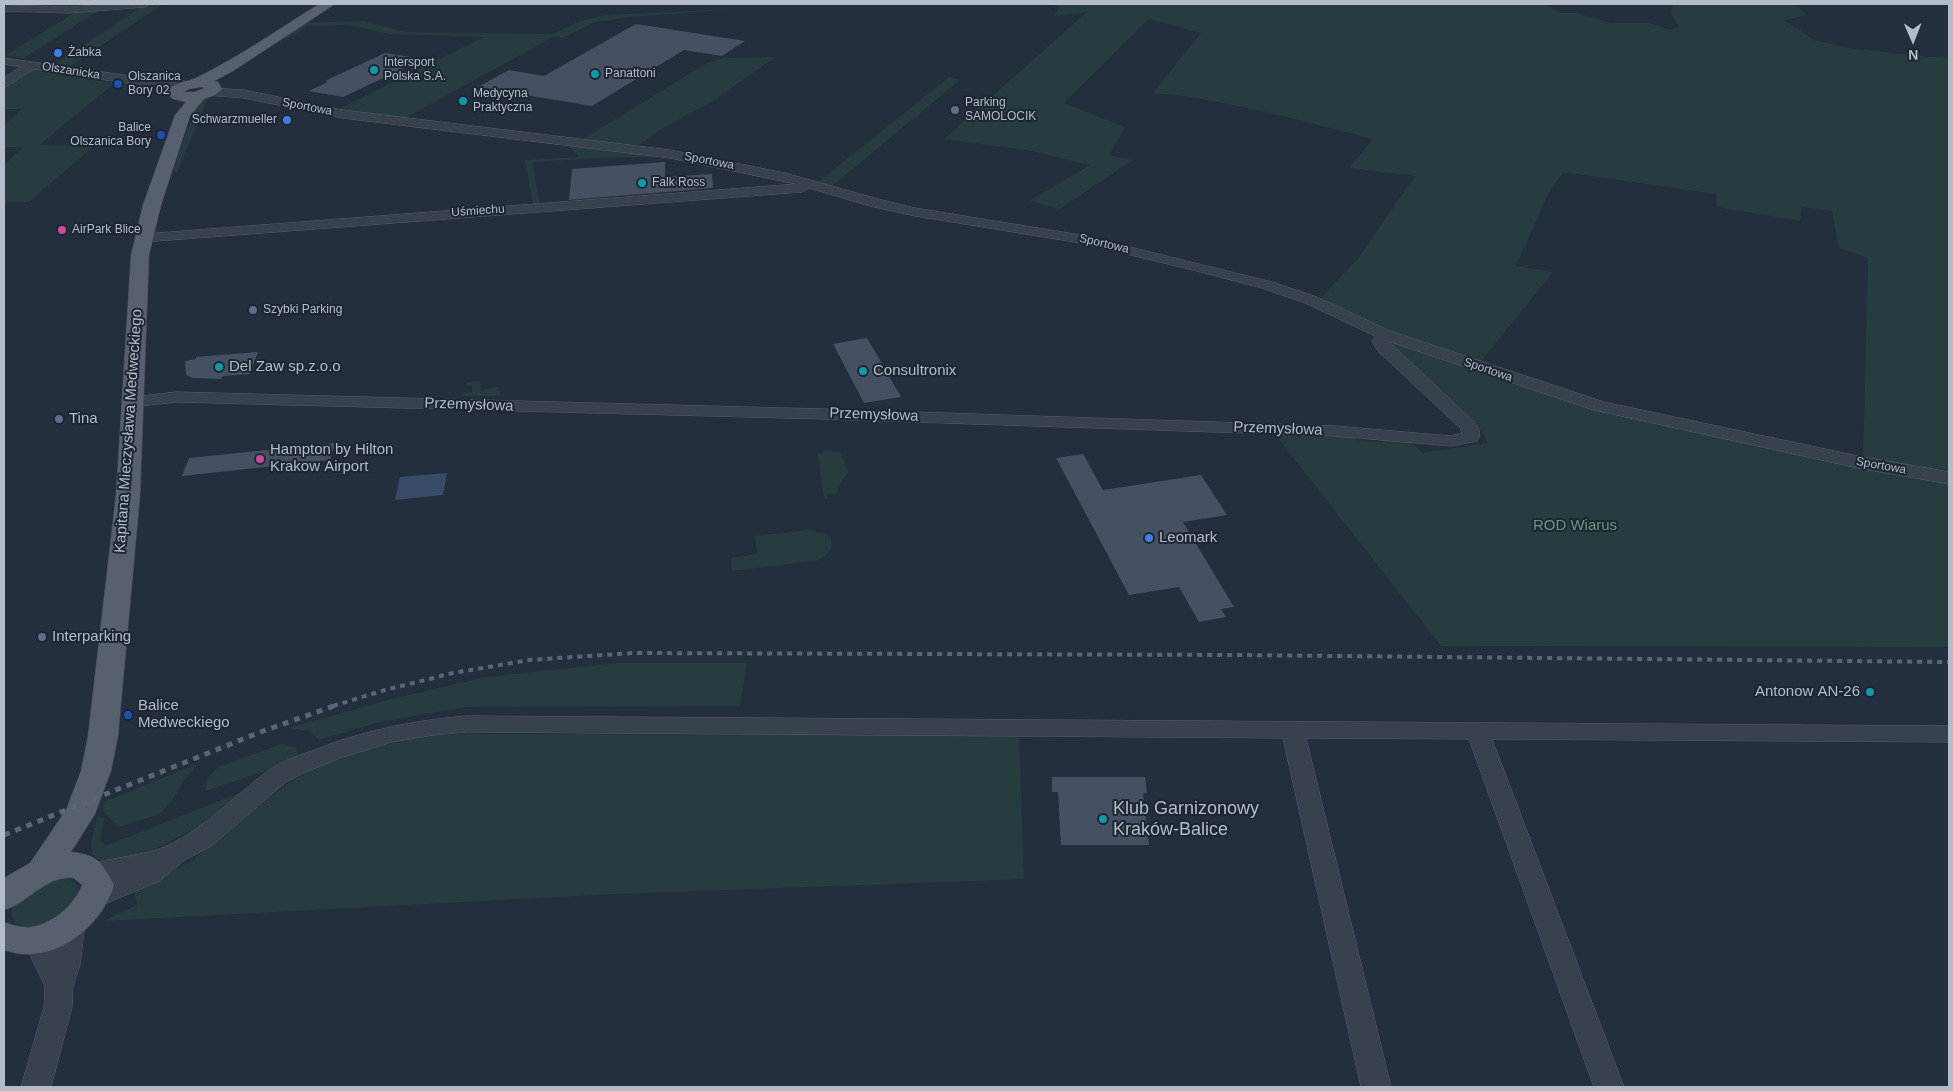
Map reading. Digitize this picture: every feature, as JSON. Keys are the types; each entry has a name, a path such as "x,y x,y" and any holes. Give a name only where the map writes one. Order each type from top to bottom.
{"main road":[{"path":"195,92 228,68 328,4"},
{"name":"Kapitana Mieczysława Medweckiego","path":"42,870 80,814 96,771 103,736 128,496 138,285 144,238 152,205 195,92"},
{"name":"Kapitana Mieczysława Medweckiego","path":"80,814 88,878"},
{"path":"4,897 26,878 42,870 66,865 88,878 91,905 72,923 48,936 19,938"}],"street":[{"path":"4,8 69,10 145,4"},
{"name":"Olszanicka","path":"4,61 138,81 195,92"},
{"path":"4,84 17,73 33,66"},
{"name":"Sportowa","path":"195,92 240,93 342,114 670,154 784,177 915,212 1043,232 1204,268 1311,300 1384,334 1600,406 1858,462 1949,478"},
{"name":"Uśmiechu","path":"144,238 812,186"},
{"name":"Przemysłowa","path":"132,402 184,397 810,413 1335,431 1451,441 1471,437 1471,430 1466,424 1383,346 1380,341 1384,334"},
{"path":"88,878 150,874 176,853 202,839 276,777 297,766 335,751 383,736 433,727 467,724 1949,734"},
{"path":"1293,730 1376,1087"},
{"path":"1478,732 1609,1087"},
{"path":"36,1087 58,1007 59,986 66,965 72,923"},
{"path":"19,938 59,986"}],"green space":[{"path":"163,4 71,66 57,63 144,5"},
{"path":"1050,4 1545,4 1560,13 1576,13 1611,23 1649,23 1670,30 1679,27 1671,13 1673,4 1796,4 1807,15 1784,20 1814,40 1854,49 1932,57 1949,56 1949,475 1863,460 1868,258 1839,248 1832,211 1802,207 1800,221 1717,207 1716,194 1563,172 1548,194 1516,266 1553,272 1479,364 1396,334 1319,300 1359,257 1415,176 1349,168 1373,139 1236,105 1153,93 1201,33 1149,19 1064,103 1125,127 1109,155 1133,160 1060,209 1029,201 1090,165 1032,151 944,139 1087,12 1054,16 1060,7"},
{"path":"101,9 24,58 6,55 77,11"},
{"path":"738,9 630,17 595,22 562,38 553,37 403,119 339,109 484,37 390,34 348,25 307,26 287,39 283,38 304,23 364,21 407,32 553,34 580,21 606,15"},
{"path":"775,57 713,101 663,128 638,146 580,141 707,63 724,58"},
{"path":"31,69 121,85 153,87 164,92 165,97 160,92 110,87 39,145 94,146 29,202 4,202 4,165 23,147 4,147 4,125 22,109 4,109 4,87 23,72"},
{"path":"949,77 960,80 831,187 817,183"},
{"path":"221,95 208,98 177,173 173,170 195,108 206,98"},
{"path":"568,145 681,157 621,157 532,162 540,205 533,205 525,160 579,157"},
{"name":"ROD Wiarus","path":"1394,343 1558,396 1923,479 1949,481 1949,647 1441,646 1274,433 1355,436 1356,440 1381,443 1384,439 1410,441 1422,453 1488,443 1482,431 1391,351 1389,346"},
{"path":"480,382 481,390 498,387 501,396 462,396 462,393 472,392 472,385 466,385 466,383"},
{"path":"825,451 839,452 842,455 848,472 836,494 827,494 827,499 824,499 818,454"},
{"path":"809,530 826,534 831,538 832,543 829,553 823,558 815,561 732,571 731,558 757,554 755,536"},
{"path":"617,663 747,663 740,706 467,707 380,722 319,740 309,731 288,728 396,698 486,677"},
{"path":"463,734 1019,735 1024,879 615,894 104,921 137,905 134,889 164,876 191,861 287,784 325,761 419,736"},
{"path":"282,744 296,747 298,760 205,791 208,777 218,767"},
{"path":"199,763 183,782 172,801 160,814 119,827 102,810 104,802"},
{"path":"247,790 208,821 149,851 114,861 101,860 93,854 91,845 98,817 104,818 100,841 105,846"},
{"path":"59,878 73,882 79,889 76,899 68,909 57,918 43,924 28,927 15,923 11,914 18,900 30,891"}],"water":[{"path":"447,473 443,495 395,500 400,477"}],"building":[{"name":"Panattoni","path":"636,24 745,41 722,56 684,50 592,106 478,87 509,70 544,76"},
{"name":"Intersport Polska S.A.","path":"385,53 423,59 343,97 309,91 328,82 325,81"},
{"name":"Falk Ross","path":"665,162 665,177 712,174 713,188 569,200 572,169"},
{"name":"Consultronix","path":"867,338 901,397 864,403 833,344"},
{"name":"Del Zaw sp.z.o.o","path":"258,352 250,374 223,376 221,379 193,378 186,375 185,361 196,359 196,357"},
{"name":"Hampton by Hilton Krakow Airport","path":"335,443 330,460 182,476 189,458"},
{"name":"Leomark","path":"1083,454 1103,490 1201,475 1227,515 1183,522 1234,607 1221,609 1226,617 1199,622 1179,587 1129,595 1056,458"},
{"name":"Klub Garnizonowy Kraków-Balice","path":"1052,777 1145,777 1147,793 1143,793 1149,845 1061,845 1058,792 1052,792"}],"railway":[{"path":"333,706 385,690 453,673 529,660 633,653 1238,655 1949,662"},
{"path":"4,835 263,731 337,705"}],"place":[{"name":"Żabka","path":"58,53"},
{"name":"Intersport Polska S.A.","path":"374,70"},
{"name":"Panattoni","path":"595,74"},
{"name":"Olszanica Bory 02","path":"118,84"},
{"name":"Medycyna Praktyczna","path":"463,101"},
{"name":"Parking SAMOLOCIK","path":"955,110"},
{"name":"Schwarzmueller","path":"287,120"},
{"name":"Balice Olszanica Bory","path":"161,135"},
{"name":"Falk Ross","path":"642,183"},
{"name":"AirPark Blice","path":"62,230"},
{"name":"Szybki Parking","path":"253,310"},
{"name":"Del Zaw sp.z.o.o","path":"219,367"},
{"name":"Consultronix","path":"863,371"},
{"name":"Tina","path":"59,419"},
{"name":"Hampton by Hilton Krakow Airport","path":"260,459"},
{"name":"Leomark","path":"1149,538"},
{"name":"Interparking","path":"42,637"},
{"name":"Antonow AN-26","path":"1870,692"},
{"name":"Balice Medweckiego","path":"128,715"},
{"name":"Klub Garnizonowy Kraków-Balice","path":"1103,819"}]}
